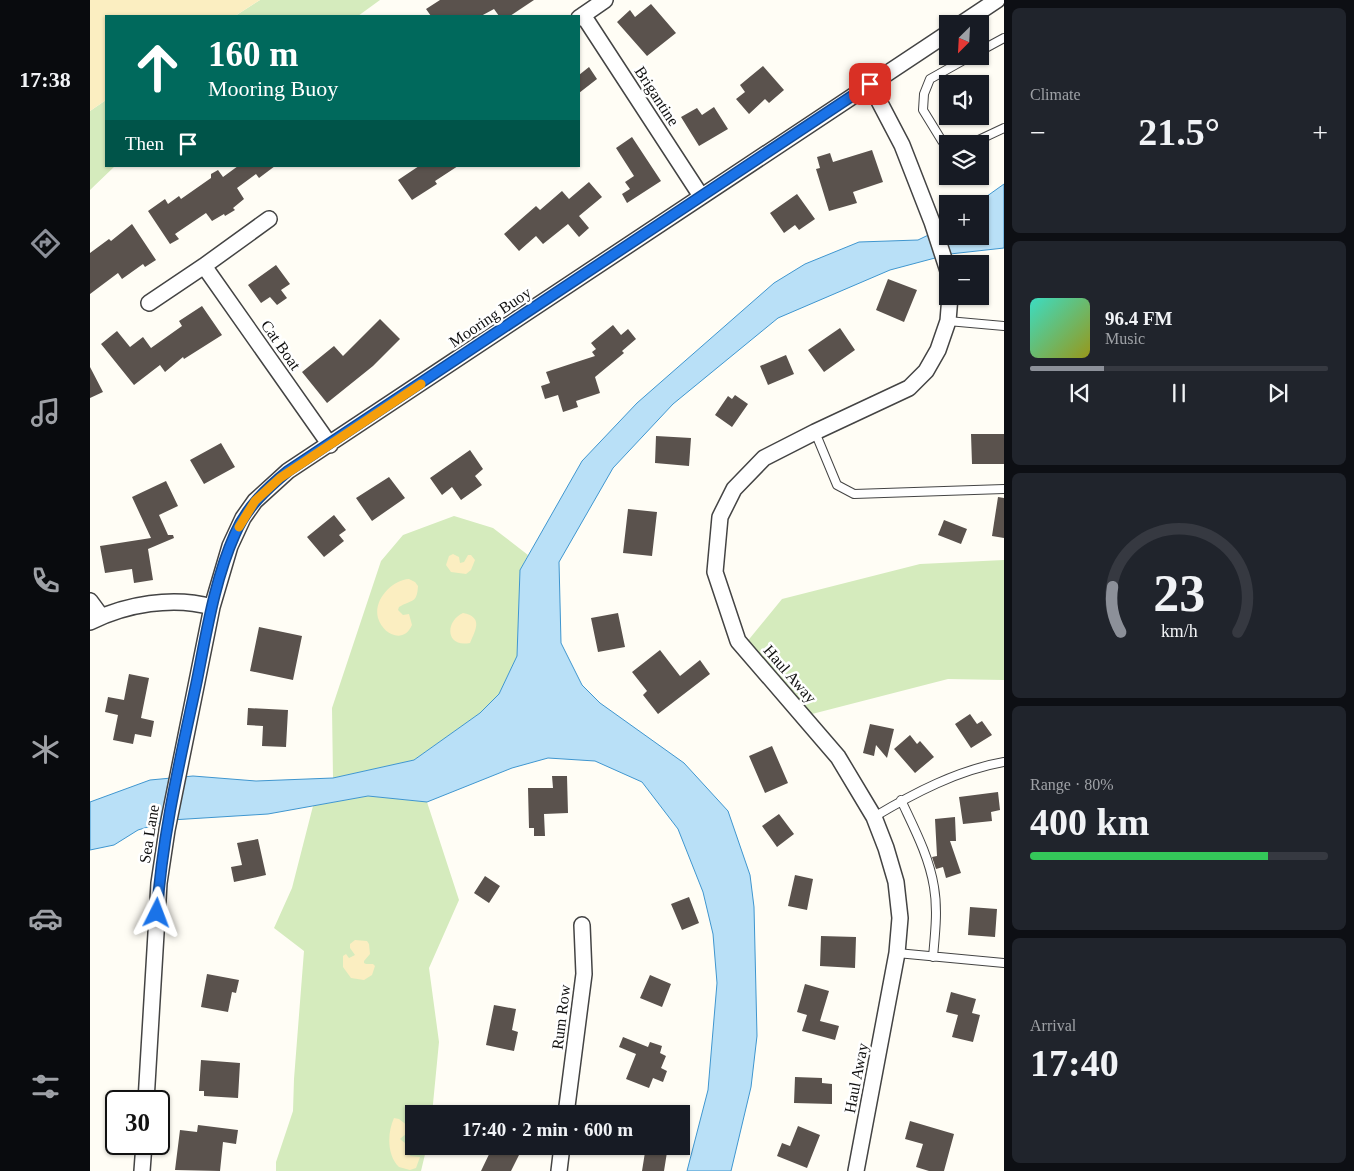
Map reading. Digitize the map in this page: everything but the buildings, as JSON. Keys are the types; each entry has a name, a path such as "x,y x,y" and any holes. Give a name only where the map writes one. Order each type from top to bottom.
{"street":[{"name":"Brigantine","path":"605,0 581,16 701,196"},
{"path":"974,15 997,0"},
{"name":"Mooring Buoy","path":"212,606 235,533 255,501 288,471 939,39"},
{"path":"870,84 902,146 943,255"},
{"path":"149,303 269,219"},
{"name":"Cat Boat","path":"204,266 330,444"},
{"name":"Haul Away","path":"856,1171 897,953 900,918 896,882 874,817 838,757 738,641 714,572 720,517 734,489 764,458 814,432 909,388 926,371 938,350 948,321 949,305"},
{"path":"90,601 95,619 159,602 196,602 212,606"},
{"name":"Sea Lane","path":"147,1090 159,883 178,771 212,606"},
{"name":"Rum Row","path":"567,1105 584,974 582,925"},
{"path":"142,1171 143,1155"},
{"path":"559,1171 561,1155"}],"lane":[{"path":"989,46 1004,38"},
{"path":"939,136 923,110 924,94 930,79 955,65"},
{"path":"989,135 1004,128"},
{"path":"948,321 1004,326"},
{"path":"814,432 837,485 854,494 1004,489"},
{"path":"874,817 910,795 983,766 1004,762"},
{"path":"901,800 924,848 934,887 936,919 933,956"},
{"path":"897,953 1004,963"}],"green space":[{"path":"260,0 380,0 359,15 237,15"},
{"path":"105,101 105,167 114,167 90,190 90,111"},
{"path":"454,516 493,528 528,555 520,570 517,656 499,694 480,713 414,760 333,778 332,708 381,561 403,535"},
{"path":"1004,560 1004,680 948,679 812,714 746,643 782,599 920,564"},
{"path":"368,796 427,802 459,900 429,968 439,1042 433,1105 405,1105 405,1155 425,1155 421,1171 276,1171 276,1162 293,1111 304,951 274,928 292,888 313,806"}],"sand":[{"path":"90,0 260,0 237,15 105,15 105,101 90,111"},
{"path":"453,554 459,557 460,563 464,562 468,555 471,555 475,560 471,570 466,574 451,572 446,565 449,556"},
{"path":"409,579 418,586 416,596 413,600 399,607 398,610 403,615 409,614 412,625 404,634 394,635 384,629 381,624 378,618 378,604 390,587"},
{"path":"463,613 473,617 476,621 476,628 470,643 456,642 450,633 453,622"},
{"path":"355,940 367,941 370,954 364,963 375,966 372,975 364,980 351,978 343,967 343,956 346,954 349,958 355,955 350,948 350,944"},
{"path":"394,1118 405,1124 405,1134 400,1139 405,1143 405,1155 420,1157 416,1168 410,1170 399,1167 392,1157 389,1137"}],"water":[{"path":"1004,184 1004,248 939,255 939,257 890,270 778,318 673,404 613,468 559,562 561,643 582,685 600,703 684,763 728,811 750,875 754,907 757,1036 751,1087 731,1171 687,1171 708,1090 717,983 713,934 703,892 678,829 642,782 595,761 548,758 512,768 427,802 368,796 268,814 171,820 138,830 114,845 90,850 90,802 150,780 193,776 256,781 333,778 414,760 480,713 499,694 517,656 520,570 582,461 637,403 774,283 805,264 859,242 918,240 939,230 939,245 989,245 989,195"}],"slow traffic":[{"path":"239,527 255,501 288,471 421,384"}],"route":[{"path":"157,913 159,883 167,830 212,606 235,533 255,501 288,471 870,84"}]}
